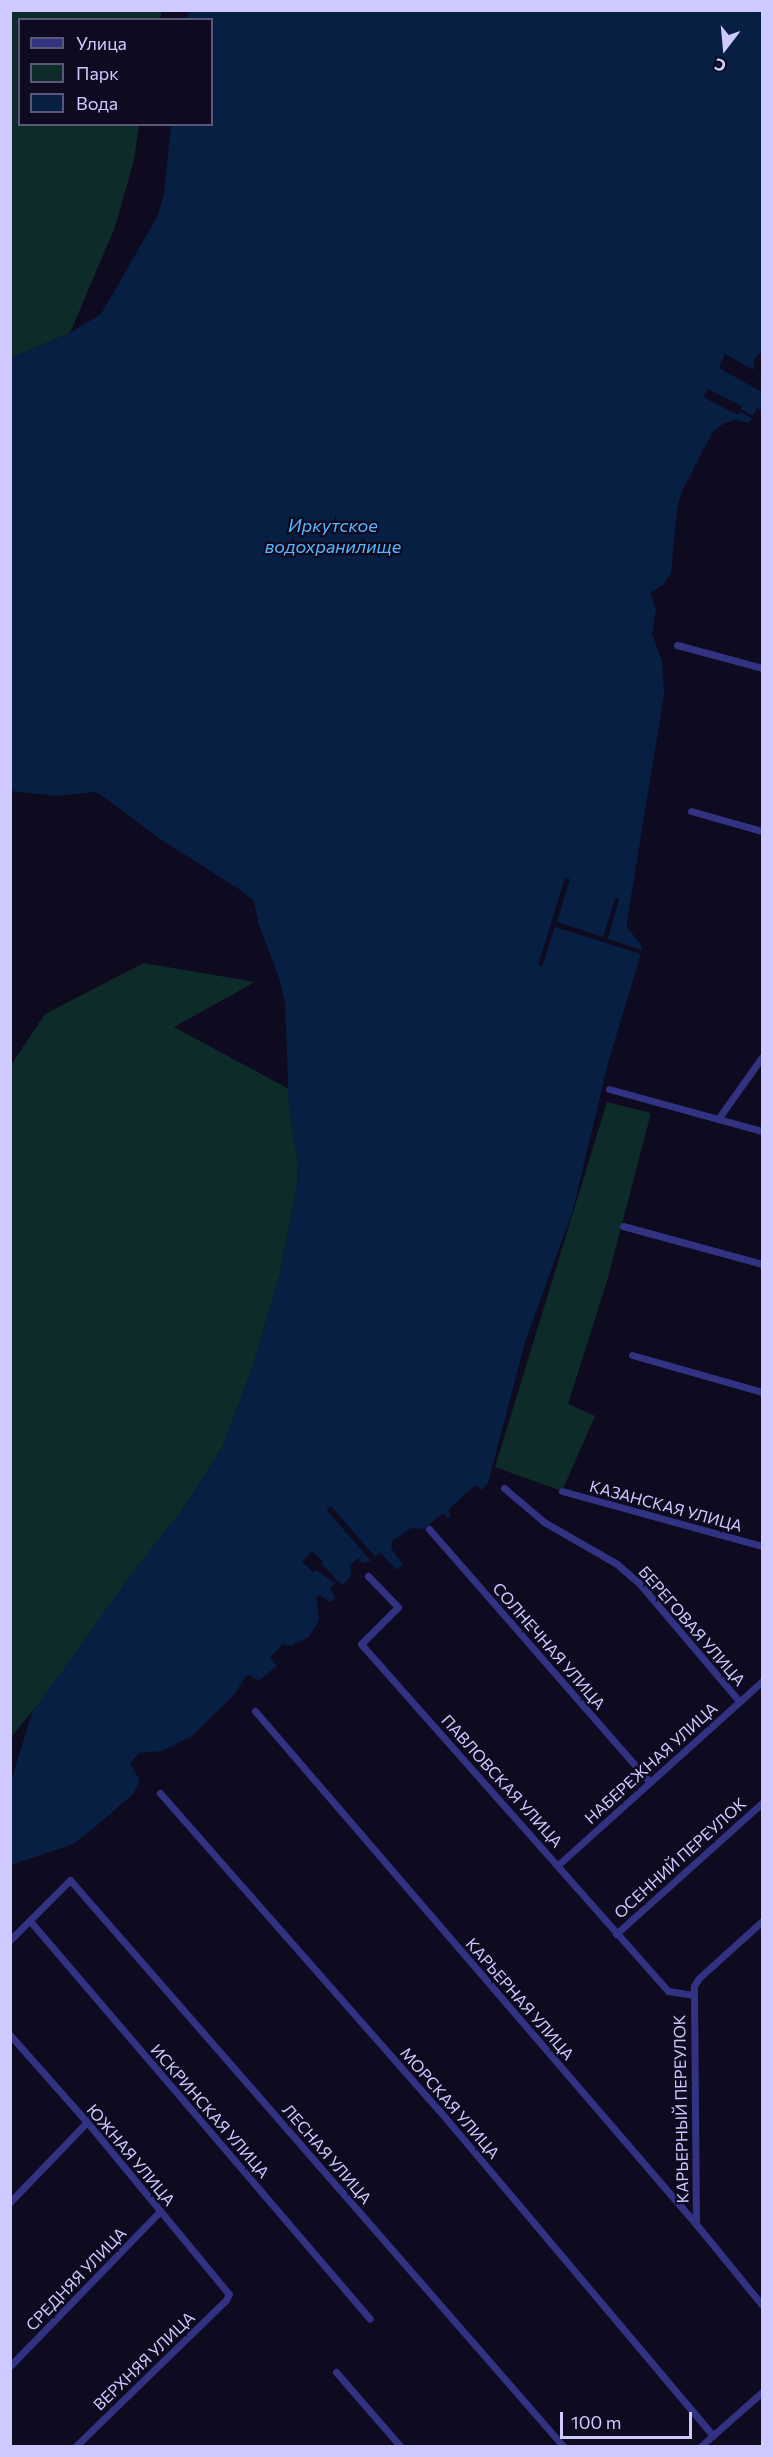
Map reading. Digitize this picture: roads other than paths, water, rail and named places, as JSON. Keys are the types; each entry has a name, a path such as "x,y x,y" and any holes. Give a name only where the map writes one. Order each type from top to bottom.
{"street":[{"path":"677,645 762,668"},
{"path":"691,811 762,831"},
{"path":"718,1119 762,1057"},
{"path":"609,1089 762,1131"},
{"path":"623,1226 762,1264"},
{"path":"632,1355 762,1392"},
{"name":"БЕРЕГОВАЯ УЛИЦА","path":"504,1488 544,1522 617,1564 639,1583 739,1701"},
{"name":"КАЗАНСКАЯ УЛИЦА","path":"562,1491 762,1546"},
{"name":"СОЛНЕЧНАЯ УЛИЦА","path":"429,1528 650,1782"},
{"name":"ПАВЛОВСКАЯ УЛИЦА","path":"368,1576 398,1606 361,1644 668,1991 693,1995"},
{"name":"НАБЕРЕЖНАЯ УЛИЦА","path":"558,1865 762,1681"},
{"name":"КАРЬЕРНАЯ УЛИЦА","path":"255,1711 696,2224 762,2305"},
{"name":"МОРСКАЯ УЛИЦА","path":"160,1793 438,2109 713,2436"},
{"name":"ОСЕННИЙ ПЕРЕУЛОК","path":"616,1934 762,1803"},
{"name":"ЛЕСНАЯ УЛИЦА","path":"30,1921 70,1880 563,2446"},
{"path":"10,1940 30,1921"},
{"name":"ИСКРИНСКАЯ УЛИЦА","path":"30,1921 370,2319"},
{"path":"693,1995 699,1978 762,1921"},
{"name":"КАРЬЕРНЫЙ ПЕРЕУЛОК","path":"693,1995 696,2224"},
{"name":"ЮЖНАЯ УЛИЦА","path":"10,2035 87,2122 229,2294"},
{"path":"10,2202 87,2122"},
{"name":"СРЕДНЯЯ УЛИЦА","path":"10,2366 160,2211"},
{"name":"ВЕРХНЯЯ УЛИЦА","path":"76,2446 226,2300 229,2294"},
{"path":"336,2372 400,2446"},
{"path":"701,2446 762,2392"}],"water":[{"name":"Иркутское водохранилище","path":"189,11 762,11 762,351 755,359 752,377 762,384 762,410 757,408 749,423 736,420 724,423 712,433 681,493 677,510 671,572 663,585 650,593 656,609 652,634 662,661 664,695 627,921 627,927 641,945 642,950 608,1063 573,1210 525,1342 488,1483 481,1490 476,1485 465,1494 448,1510 451,1515 448,1518 443,1513 424,1529 411,1528 392,1541 391,1548 403,1565 397,1570 381,1553 368,1562 362,1563 358,1558 353,1562 350,1565 351,1575 343,1585 337,1581 330,1589 335,1597 333,1601 330,1602 320,1595 316,1597 319,1620 309,1637 291,1646 283,1644 270,1657 277,1666 258,1681 250,1675 246,1676 233,1696 192,1736 162,1751 140,1753 135,1757 130,1763 139,1779 139,1784 133,1794 95,1827 73,1844 11,1865 11,1781 32,1713 125,1583 182,1510 222,1448 252,1369 280,1274 297,1185 298,1161 289,1109 285,1002 279,978 258,922 254,901 160,839 100,794 93,792 57,796 11,791 11,358 70,333 101,314 157,217 164,195 171,126 213,126 213,18 187,18"}]}
